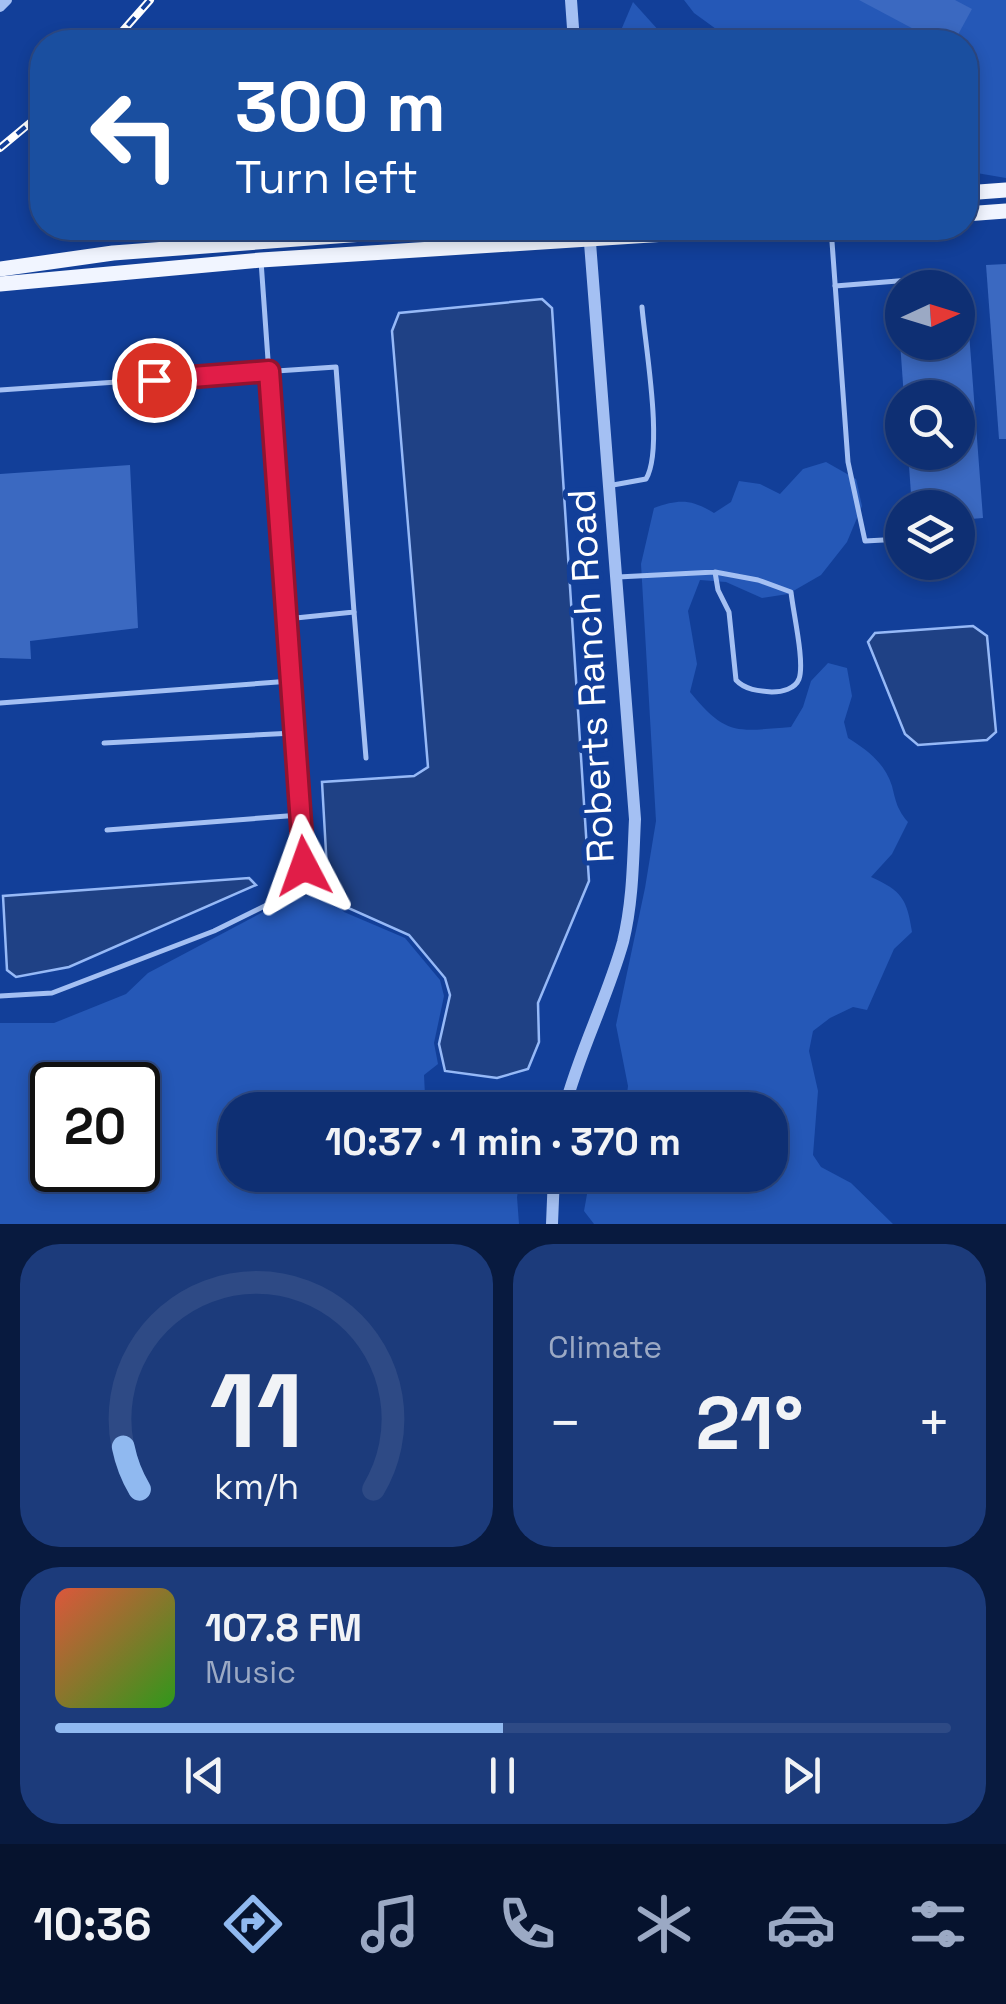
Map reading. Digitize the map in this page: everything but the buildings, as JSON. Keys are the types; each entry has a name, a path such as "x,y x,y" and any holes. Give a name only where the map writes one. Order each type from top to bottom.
{"main road":[{"path":"978,213 1006,210"},
{"path":"0,269 213,240"},
{"path":"261,260 286,246 378,240"},
{"path":"0,284 504,240"}],"street":[{"path":"0,7 7,0"},
{"path":"571,0 573,30"},
{"name":"Roberts Ranch Road","path":"569,1092 623,941 632,896 635,819 590,240"},
{"path":"552,1224 553,1192"}],"lane":[{"path":"0,996 52,992 214,931 287,895 304,866 259,240"},
{"path":"832,240 848,462 864,540 885,539"},
{"path":"835,286 885,282"},
{"path":"610,486 646,479 653,468 654,433 642,307"},
{"path":"0,390 336,367 366,758"},
{"path":"618,577 715,572 758,580 791,592 800,668 798,681 791,688 777,692 756,690 736,680 729,612 718,590 715,572"},
{"path":"286,619 354,612"},
{"path":"0,703 290,680"},
{"path":"104,743 294,733"},
{"path":"107,830 300,815"}],"shaded area":[{"path":"684,0 1006,0 1006,178 978,173 978,30 717,30 694,13"},
{"path":"633,2 658,30 621,30"},
{"path":"542,299 552,308 589,881 538,1003 539,1042 528,1069 497,1078 445,1071 439,1044 450,995 445,978 409,935 346,907 328,888 322,782 414,776 428,767 392,331 399,313"},
{"path":"826,462 856,479 862,506 847,542 821,575 788,594 762,598 726,582 700,580 688,611 697,664 690,692 714,717 734,728 791,727 803,707 811,681 828,663 847,668 852,696 844,722 848,738 885,770 908,822 892,854 871,877 901,897 912,932 894,949 867,1010 853,1007 830,1018 813,1031 809,1051 818,1091 813,1155 821,1167 851,1183 893,1224 594,1224 584,1211 587,1192 788,1192 788,1092 627,1092 616,1025 656,821 641,564 654,508 685,502 714,513 731,502 739,481 760,484 780,494 803,469"},
{"path":"973,626 987,636 996,732 987,740 918,745 905,734 868,642 875,633"},
{"path":"249,878 256,885 69,967 16,977 7,970 3,896"},
{"path":"327,894 344,912 405,938 440,980 444,996 434,1043 438,1064 424,1075 425,1092 218,1092 218,1192 518,1192 519,1224 0,1224 0,1023 54,1023 126,994 148,973 293,896"}],"railway":[{"path":"124,30 150,0"},
{"path":"0,148 30,123"}],"route":[{"path":"154,380 269,371 304,866"}]}
